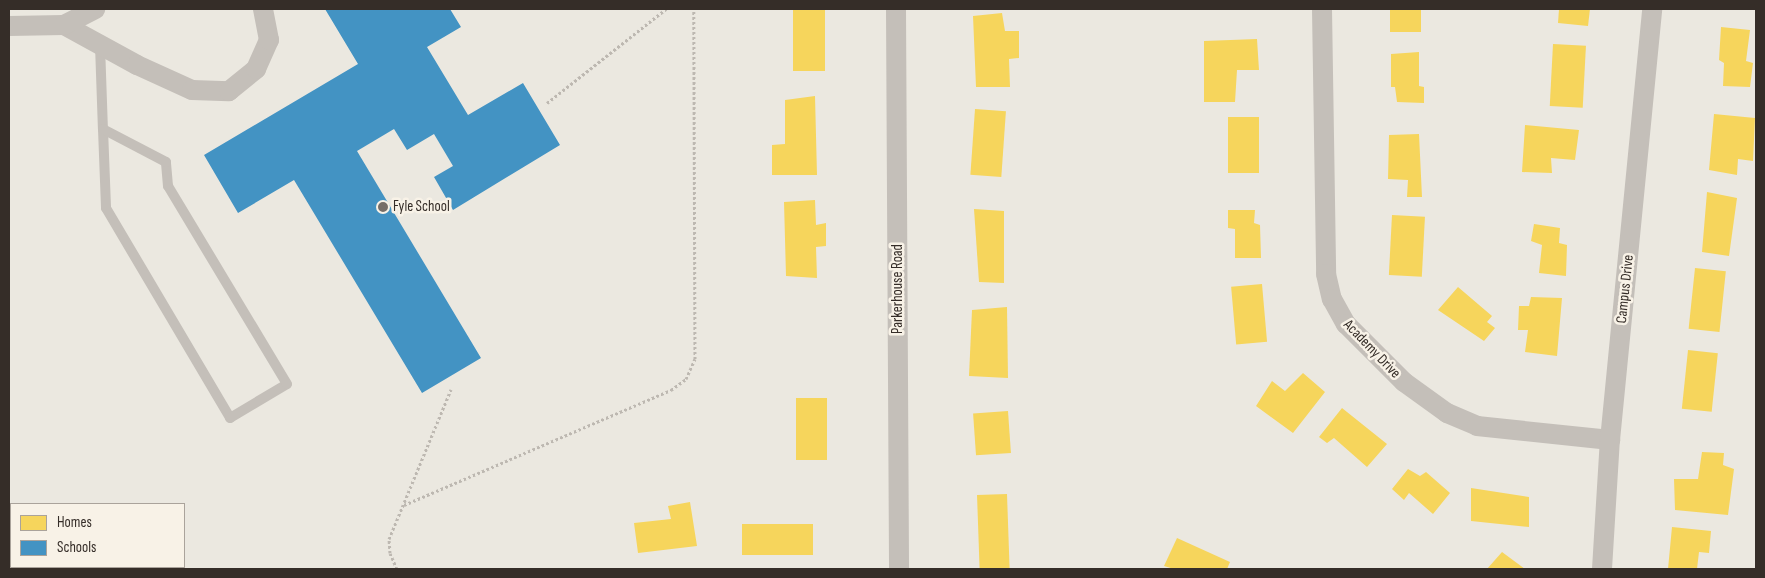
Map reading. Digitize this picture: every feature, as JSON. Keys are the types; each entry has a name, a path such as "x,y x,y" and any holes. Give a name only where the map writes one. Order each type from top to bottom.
{"street":[{"path":"9,26 64,25 95,9"},
{"path":"64,25 100,45 192,90 229,90 256,69 269,40 263,9"},
{"name":"Parkerhouse Road","path":"896,9 900,569"},
{"name":"Academy Drive","path":"1322,9 1326,267 1332,299 1346,324 1404,382 1447,413 1477,426 1610,440"},
{"name":"Campus Drive","path":"1602,569 1610,440 1652,9"}],"lane":[{"path":"100,45 103,129 106,208 230,418 287,384 168,186 166,162 103,129"}],"path":[{"path":"547,104 666,9"},
{"path":"404,505 672,390 686,379 695,359 694,9"},
{"path":"397,569 390,553 390,539 450,389"}],"building: Homes":[{"path":"1390,9 1421,9 1421,32 1390,32"},
{"path":"1559,9 1590,9 1588,26 1558,23"},
{"path":"793,10 825,10 825,71 793,71"},
{"path":"1002,13 1005,31 1019,31 1019,58 1009,59 1010,87 976,87 973,16"},
{"path":"1721,27 1750,30 1746,61 1753,63 1750,87 1723,86 1724,63 1719,60"},
{"path":"1257,39 1259,70 1237,70 1235,102 1204,102 1204,41"},
{"path":"1553,44 1586,46 1583,108 1550,106"},
{"path":"1419,52 1419,86 1424,87 1424,103 1397,102 1395,87 1391,87 1391,54"},
{"path":"815,96 817,175 772,175 772,145 785,144 785,100"},
{"path":"975,109 1006,111 1001,177 970,175"},
{"path":"1714,114 1755,118 1753,161 1738,159 1737,175 1709,170"},
{"path":"1228,117 1259,117 1259,173 1228,173"},
{"path":"1525,125 1579,130 1575,160 1551,158 1552,173 1522,172"},
{"path":"1419,134 1422,197 1407,197 1408,180 1388,179 1389,135"},
{"path":"1707,192 1737,198 1729,256 1702,252"},
{"path":"815,200 816,225 826,223 826,246 816,247 817,278 786,276 784,202"},
{"path":"974,209 1004,211 1004,283 979,282"},
{"path":"1228,210 1255,210 1254,223 1260,225 1261,258 1235,258 1235,229 1228,228"},
{"path":"1392,215 1425,217 1422,277 1389,275"},
{"path":"1534,224 1560,228 1559,243 1567,245 1566,276 1539,273 1542,245 1531,241"},
{"path":"1695,268 1726,271 1719,332 1689,329"},
{"path":"1262,284 1267,342 1236,344 1231,287"},
{"path":"1458,287 1492,316 1487,322 1495,328 1484,341 1438,310"},
{"path":"1531,297 1562,298 1557,356 1525,352 1528,330 1518,330 1519,306 1529,306"},
{"path":"1007,307 1008,378 969,376 972,310"},
{"path":"1688,350 1718,353 1712,412 1682,409"},
{"path":"1303,373 1325,392 1293,433 1256,406 1272,381 1285,391"},
{"path":"796,398 827,398 827,460 796,460"},
{"path":"1342,408 1387,444 1367,467 1334,438 1327,443 1319,437"},
{"path":"1008,411 1011,453 976,455 973,413"},
{"path":"1702,452 1724,453 1723,465 1734,469 1728,515 1675,510 1674,479 1698,479"},
{"path":"1408,469 1420,476 1426,472 1450,493 1433,514 1409,493 1404,500 1392,489"},
{"path":"1471,488 1529,497 1529,527 1471,521"},
{"path":"1007,494 1010,569 980,569 977,495"},
{"path":"690,502 697,546 638,553 634,523 671,519 668,506"},
{"path":"742,524 813,524 813,555 742,555"},
{"path":"1672,527 1711,531 1709,553 1699,552 1697,569 1668,569"},
{"path":"1177,538 1230,562 1227,569 1174,569 1164,566"},
{"path":"1502,552 1525,569 1487,569"}],"building: Schools":[{"path":"325,9 450,9 461,27 427,47 468,115 523,83 560,145 453,210 434,177 453,166 434,134 407,150 394,129 357,151 481,358 422,393 294,180 238,213 204,155 358,64"}],"place":[{"name":"Fyle School","path":"383,207"}]}
